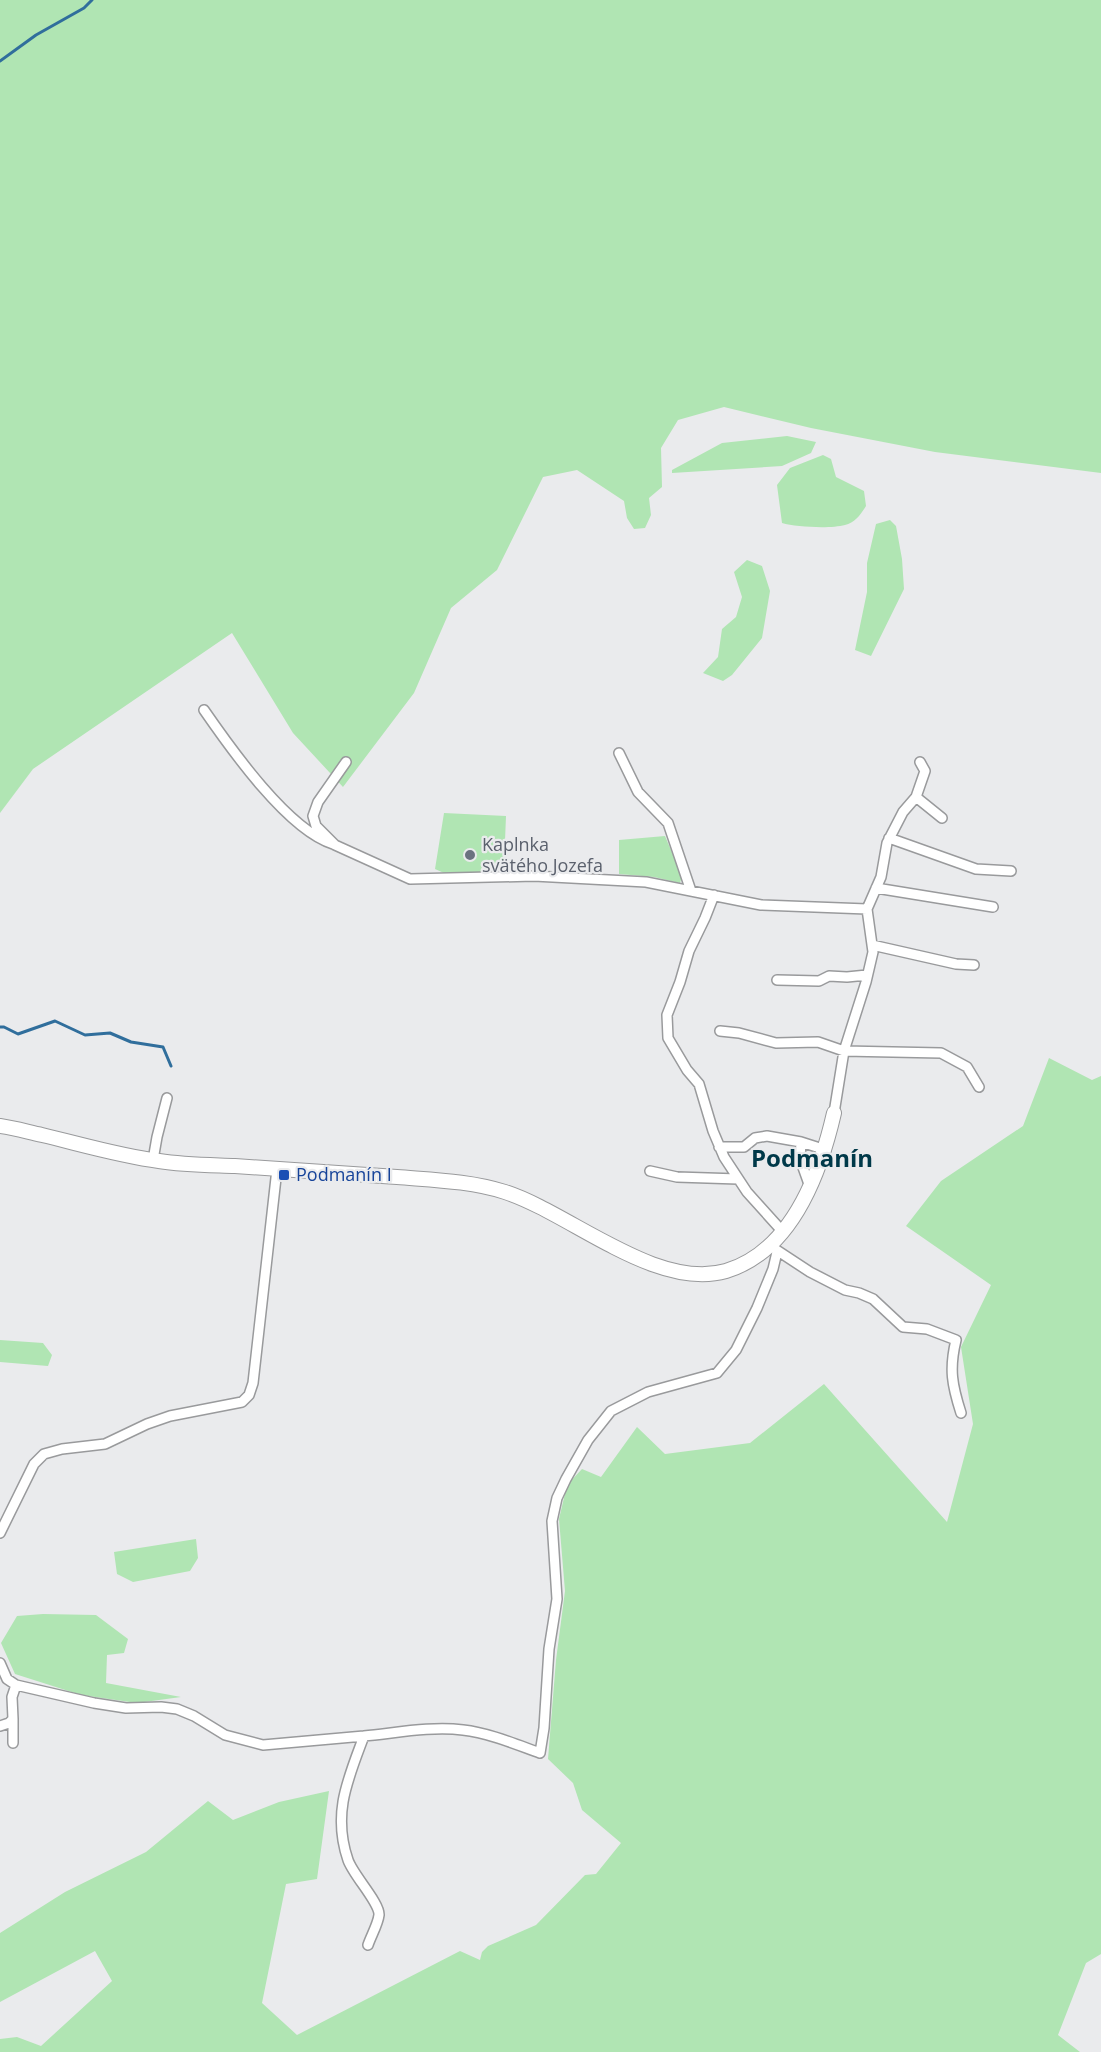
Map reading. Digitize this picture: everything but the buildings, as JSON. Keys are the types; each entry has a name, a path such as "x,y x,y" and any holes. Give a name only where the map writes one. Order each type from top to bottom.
{"street":[{"path":"204,710 254,776 290,815 321,840 410,879 534,876 646,882 761,905 867,909"},
{"path":"619,753 638,792 668,823 691,891"},
{"path":"335,845 316,826 313,816 318,802 346,762"},
{"path":"0,1663 7,1679 16,1685 126,1708 177,1709 194,1716 225,1735 263,1745 440,1729 485,1734 540,1753 544,1728 549,1649 557,1599 552,1521 557,1498 588,1440 611,1411 648,1392 717,1373 736,1350 757,1308 773,1269 774,1249 811,1188 826,1150 843,1051 873,952 867,909 881,877 889,838 903,812 916,797 925,771 920,762"},
{"path":"916,797 942,818"},
{"path":"889,838 976,869 1011,871"},
{"path":"876,888 993,907"},
{"path":"714,896 689,951 667,1015 668,1038 687,1070 699,1084 719,1147 738,1179 769,1219 783,1232"},
{"path":"872,945 956,964 974,965"},
{"path":"777,980 819,981 829,976 867,975"},
{"path":"720,1031 739,1033 776,1043 818,1042 843,1051 941,1053 968,1067 979,1088"},
{"path":"153,1160 167,1098"},
{"path":"0,1126 153,1160 416,1179 494,1189 532,1203 647,1262 694,1274 706,1275 726,1271 774,1249"},
{"path":"719,1147 744,1147 755,1138 767,1136 801,1142 826,1150"},
{"path":"801,1142 800,1159 811,1188"},
{"path":"0,1533 34,1464 44,1454 62,1449 105,1444 170,1416 242,1402 249,1395 253,1383 277,1169"},
{"path":"650,1171 677,1177 738,1179"},
{"path":"774,1249 810,1272 845,1290 873,1299 903,1327 927,1329 956,1340 951,1362 952,1386 961,1413"},
{"path":"13,1743 12,1697 16,1685"},
{"path":"0,1726 13,1719"},
{"path":"364,1736 344,1787 341,1812 348,1861 366,1891 376,1902 380,1914 368,1945"}],"green space":[{"path":"0,0 1101,0 1101,473 935,452 811,428 724,407 678,420 661,448 662,487 649,498 651,515 645,528 634,529 627,518 624,501 577,470 543,477 497,570 451,608 414,693 343,787 293,733 232,633 33,769 0,813"},
{"path":"787,436 816,442 811,453 782,466 672,473 672,470 722,443"},
{"path":"823,455 831,459 836,477 864,491 866,506 855,520 845,525 813,527 782,523 777,485 790,468"},
{"path":"890,520 896,526 904,589 871,656 855,650 867,592 867,563 876,524"},
{"path":"747,560 762,566 770,591 762,638 732,675 723,681 703,673 718,657 722,629 736,617 742,597 734,572"},
{"path":"444,813 506,816 504,866 501,873 444,873 435,869"},
{"path":"665,836 682,876 680,883 654,877 619,874 619,840"},
{"path":"1049,1058 1092,1080 1101,1076 1101,1954 1086,1963 1058,2035 1080,2052 0,2052 0,2039 17,2037 41,2046 112,1981 95,1951 0,2002 0,1933 65,1892 146,1852 208,1801 233,1820 279,1802 329,1791 317,1879 286,1884 262,2003 297,2035 460,1951 480,1960 482,1952 488,1946 536,1925 585,1875 596,1874 621,1843 582,1810 573,1783 548,1759 556,1660 565,1591 559,1519 567,1485 582,1469 601,1477 637,1427 665,1454 750,1443 824,1384 947,1522 973,1424 961,1347 991,1285 906,1226 941,1181 1023,1126"},
{"path":"0,1340 43,1343 52,1355 48,1366 0,1362"},
{"path":"196,1539 198,1558 190,1571 133,1582 117,1574 114,1552"},
{"path":"96,1615 128,1639 124,1653 107,1655 106,1683 181,1697 137,1703 81,1695 15,1674 1,1643 17,1616"}],"waterway":[{"path":"0,61 36,35 84,8 92,0"},
{"path":"0,1027 18,1034 55,1021 85,1035 110,1033 131,1042 163,1047 171,1066"}],"place":[{"name":"Kaplnka svätého Jozefa","path":"470,855"},
{"name":"Podmanín I","path":"284,1175"}],"district":[{"name":"Podmanín","path":"812,1159"}]}
